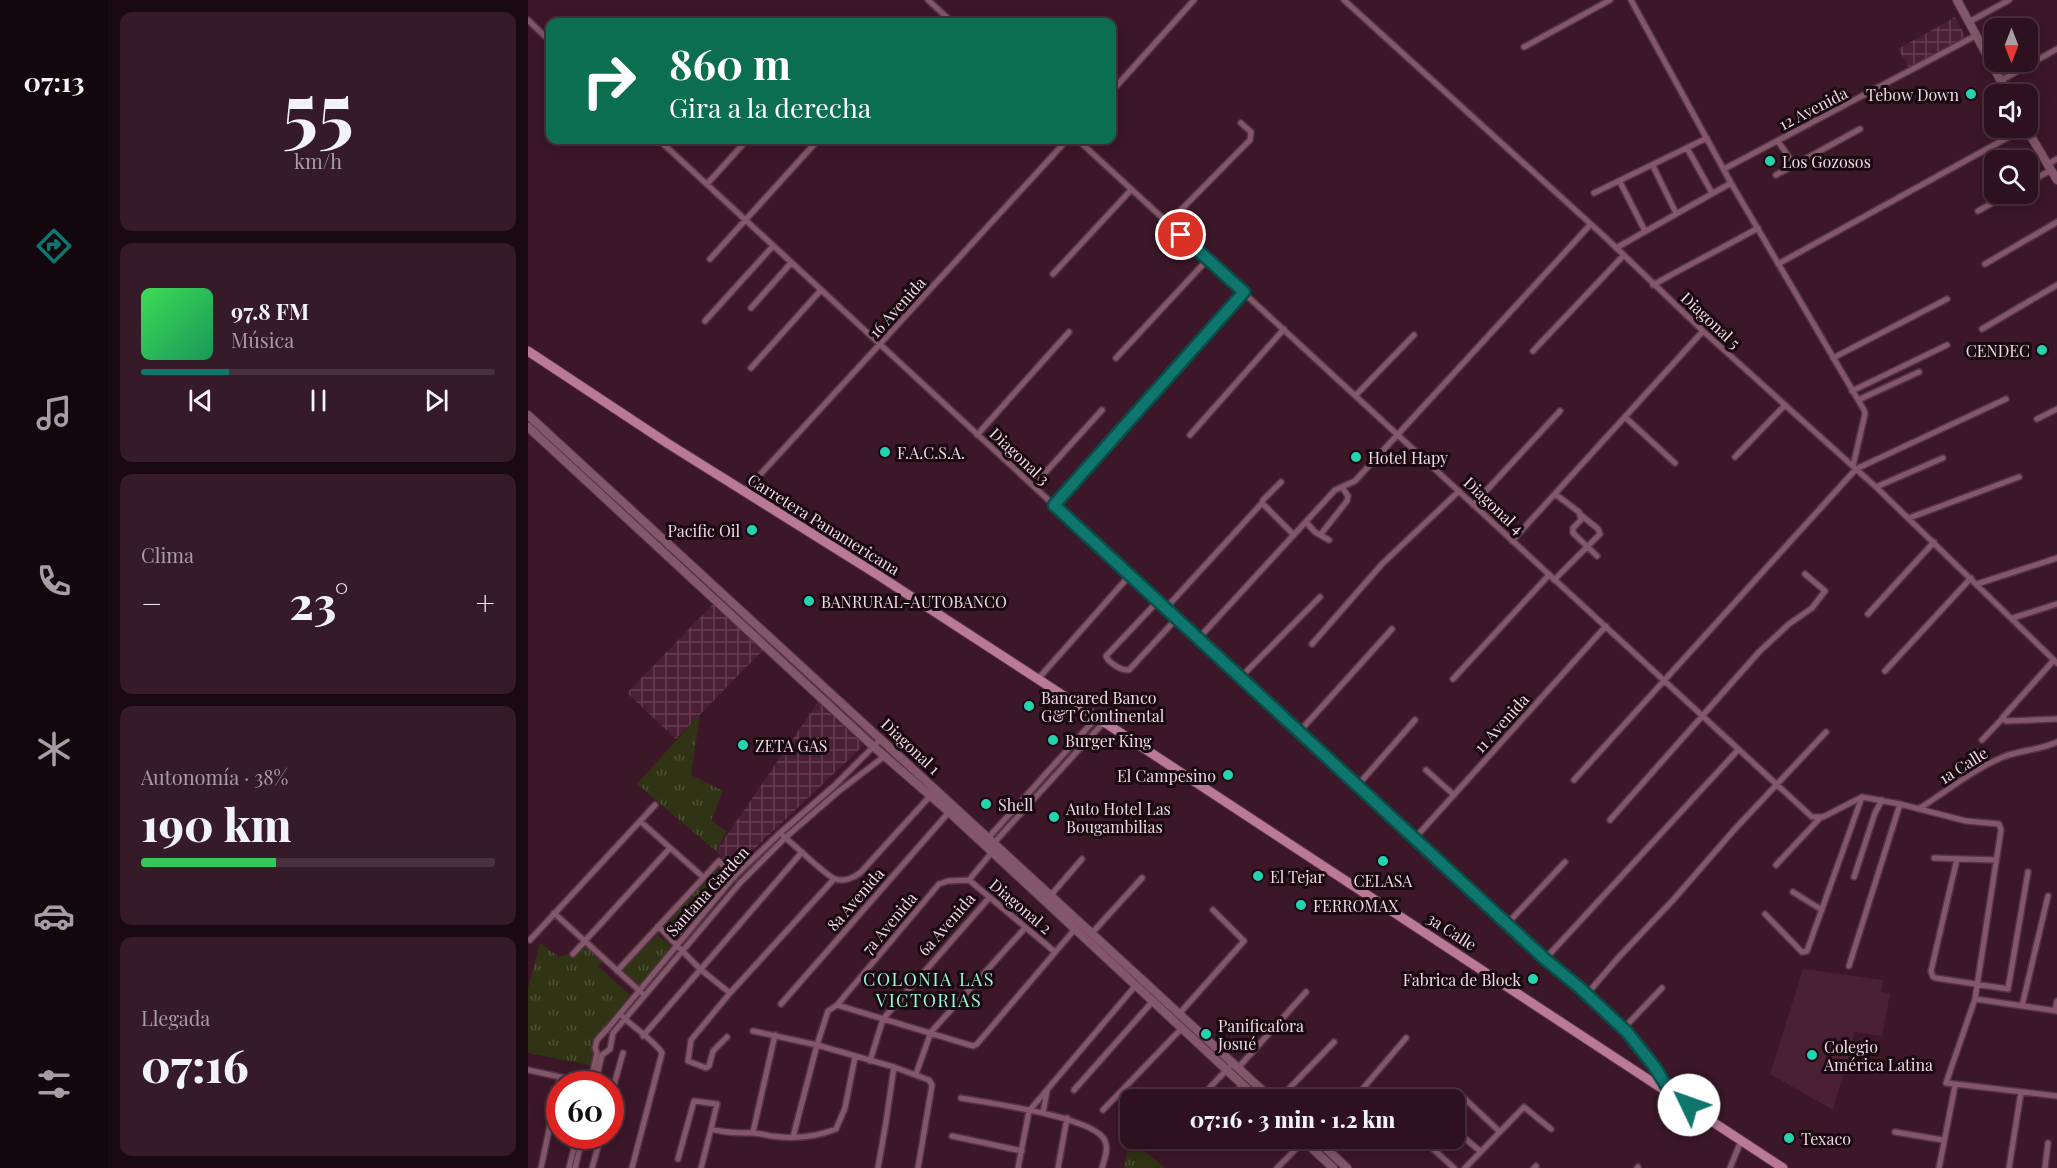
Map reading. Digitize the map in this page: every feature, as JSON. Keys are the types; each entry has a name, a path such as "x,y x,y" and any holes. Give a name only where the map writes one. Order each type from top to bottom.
{"main road":[{"path":"1957,0 2002,84"},
{"path":"2031,138 2057,180"},
{"name":"Carretera Panamericana","path":"528,351 667,443 1101,720"},
{"name":"Diagonal 1","path":"528,415 893,749 1078,926 1139,982 1179,1014 1232,1067 1248,1089"},
{"name":"Diagonal 1","path":"528,427 874,747 1051,895 1078,926 1092,933 1139,982 1153,1001 1182,1028 1259,1089"},
{"name":"3a Calle","path":"1101,720 1783,1168"},
{"path":"1317,1149 1333,1168"},
{"path":"1322,1149 1347,1168"}],"street":[{"path":"928,0 948,18"},
{"path":"1116,87 1194,0"},
{"name":"Diagonal 5","path":"1344,0 1617,248 1703,332 1876,487 2056,661"},
{"path":"1524,47 1610,0"},
{"path":"1631,0 1731,183 1865,414 1855,468"},
{"path":"1969,22 2009,0"},
{"path":"528,20 546,37"},
{"name":"12 Avenida","path":"1724,170 1977,35"},
{"path":"2000,81 2057,49"},
{"path":"1168,223 1250,140 1251,132 1241,123"},
{"path":"1776,175 1860,129"},
{"path":"1594,193 1707,138"},
{"path":"1778,264 2007,138"},
{"path":"1778,141 1794,165"},
{"name":"Diagonal 3","path":"663,144 1545,959 1587,994 1623,1029 1654,1066 1671,1093"},
{"path":"707,184 743,144"},
{"path":"710,259 814,144"},
{"name":"16 Avenida","path":"745,491 1063,144"},
{"name":"Diagonal 4","path":"1082,144 1703,715 1738,750 1812,817 1820,818"},
{"path":"1687,148 1712,193"},
{"path":"2038,176 2057,159"},
{"path":"1653,166 1676,213"},
{"path":"1620,182 1645,231"},
{"path":"1617,248 1731,183"},
{"path":"1053,274 1131,190"},
{"path":"1978,211 1991,204"},
{"path":"1985,264 2057,222"},
{"path":"1199,638 1335,490 1355,481 1590,225"},
{"path":"1653,285 1758,228"},
{"path":"705,321 773,246"},
{"path":"1533,351 1624,255"},
{"path":"1116,358 1208,259"},
{"path":"751,308 791,263"},
{"path":"1982,329 2057,285"},
{"path":"751,368 821,290"},
{"path":"1054,505 1244,292"},
{"path":"1833,358 1947,299"},
{"path":"1190,435 1284,329"},
{"path":"977,435 1070,332"},
{"path":"1512,541 1703,332"},
{"path":"1356,396 1414,335"},
{"path":"1852,391 1947,345"},
{"path":"1858,400 1919,372"},
{"path":"1574,780 1664,679 1749,589 1855,468 2006,399"},
{"path":"1735,457 1785,405"},
{"path":"2037,419 2057,408"},
{"path":"1033,486 1101,410"},
{"path":"1473,505 1560,411"},
{"path":"1625,417 1675,463"},
{"path":"1876,487 1943,458"},
{"path":"1909,518 2019,477"},
{"path":"1166,608 1281,482"},
{"path":"1321,534 1347,501 1348,496 1342,487"},
{"path":"1312,644 1382,564 1459,490"},
{"path":"1554,580 1600,532 1555,494"},
{"path":"1263,503 1294,535"},
{"path":"1581,515 1581,520 1573,528 1573,533 1598,556"},
{"path":"1306,522 1317,533 1329,540"},
{"path":"1868,614 1934,542"},
{"path":"1977,584 2057,558"},
{"path":"1610,820 1759,652 1789,624 1812,608 1825,593 1805,574"},
{"path":"1038,679 1130,575"},
{"path":"1453,679 1549,575"},
{"path":"1885,671 1971,578"},
{"path":"1241,677 1320,597"},
{"path":"1158,601 1106,658 1123,670 1129,670 1177,618"},
{"path":"2013,618 2057,604"},
{"name":"11 Avenida","path":"1415,838 1606,626"},
{"path":"1300,731 1392,629"},
{"path":"1982,740 2056,661"},
{"path":"2003,718 2014,722 2057,719"},
{"path":"969,880 991,845 1067,750 1101,720"},
{"path":"991,845 1101,720"},
{"path":"1358,785 1416,720"},
{"path":"1587,994 1826,732"},
{"name":"Santana Garden","path":"595,1071 600,1054 610,1049 611,1037 639,990 734,877 881,739"},
{"name":"1a Calle","path":"1920,808 1988,764 2006,756 2047,747 2057,742"},
{"name":"Santana Garden","path":"600,1054 595,1048 597,1040 645,996 740,883 786,837 893,749"},
{"path":"1067,750 1072,755"},
{"path":"1545,959 1738,750"},
{"path":"1974,751 1988,764"},
{"path":"850,770 857,777"},
{"path":"1426,770 1454,795"},
{"path":"780,833 834,879 855,878 931,795"},
{"path":"1766,914 1804,952 1808,951 1862,797"},
{"path":"1776,865 1820,818 1862,797 1920,808 1966,821 1999,824 2001,830 1975,999 1946,1080 1948,1085 1955,1086 2057,1095"},
{"path":"1854,877 1877,807 1882,800"},
{"path":"1849,966 1900,804"},
{"path":"530,939 655,805"},
{"name":"8a Avenida","path":"781,1004 949,812"},
{"path":"640,821 703,877"},
{"path":"573,954 670,848"},
{"path":"643,1036 802,852"},
{"path":"1934,858 1996,860"},
{"path":"1051,895 1082,859"},
{"path":"1956,859 1931,974 1936,978 2008,989 2028,872"},
{"path":"617,971 719,861 740,883"},
{"path":"1507,924 1565,862"},
{"path":"1092,933 1142,878"},
{"path":"727,1037 713,1051 709,1066 706,1068 688,1061 691,1040 730,993 834,879"},
{"name":"7a Avenida","path":"793,1137 816,1045 828,1011 837,1005 939,884 948,880 969,880"},
{"name":"Diagonal 2","path":"969,880 1055,952"},
{"path":"1792,892 1822,910"},
{"path":"2022,1006 2048,896"},
{"name":"6a Avenida","path":"870,1061 883,1020 989,898"},
{"path":"1179,1014 1244,941 1213,910"},
{"path":"554,913 645,996"},
{"path":"658,926 700,969 730,993"},
{"path":"837,1005 883,1020 932,1032 968,1046 978,1044 1078,926"},
{"path":"916,1074 932,1032 1025,928"},
{"path":"1018,1168 1029,1111 1139,982"},
{"path":"1623,1029 1662,988"},
{"path":"1209,1089 1306,992"},
{"path":"1975,999 2056,1011 2057,1001"},
{"path":"1074,1090 1153,1001"},
{"path":"622,1016 643,1036 659,1046 662,1053 632,1168"},
{"path":"1103,1110 1182,1028"},
{"path":"753,1031 816,1045 894,1067 929,1080 932,1085 918,1168"},
{"path":"604,1033 611,1037"},
{"path":"753,1132 775,1035"},
{"path":"1362,1089 1406,1038"},
{"path":"1289,1089 1334,1042"},
{"path":"618,1071 623,1053"},
{"path":"711,1129 728,1134 753,1132 793,1137 820,1136 836,1129 845,1108 855,1057"},
{"path":"878,1168 894,1067"},
{"path":"528,1070 546,1074"},
{"path":"1238,1089 1243,1084"},
{"path":"1938,1168 1955,1086"},
{"path":"1042,1113 1048,1087"},
{"path":"2009,1168 2021,1092"},
{"path":"961,1098 1067,1118 1101,1134 1107,1149 1102,1168"},
{"path":"1465,1099 1499,1131"},
{"path":"678,1159 694,1101 717,1104 701,1168"},
{"path":"1465,1168 1524,1107 1551,1129"},
{"path":"1058,1168 1067,1118"},
{"path":"1895,1132 1943,1140"},
{"path":"952,1136 1022,1151"},
{"path":"1465,1139 1480,1152"},
{"path":"1730,1168 1740,1141"},
{"path":"2045,1168 2048,1143"},
{"path":"541,1168 546,1144"},
{"path":"569,1168 574,1149"},
{"path":"575,1168 580,1149"},
{"path":"592,1168 597,1149"},
{"path":"1277,1168 1299,1149"},
{"path":"1433,1149 1454,1168"}],"shaded area":[{"path":"1955,17 1966,38 1910,70 1898,49"},
{"path":"715,602 764,649 676,739 627,693"},
{"path":"818,702 864,745 733,869 716,851"},
{"name":"Colegio América Latina","path":"1803,969 1884,980 1881,991 1890,994 1882,1036 1855,1032 1833,1110 1770,1074"}],"green space":[{"path":"700,714 691,775 723,791 711,821 727,831 716,851 637,784"},
{"path":"715,869 727,880 677,940 663,928"},
{"path":"657,934 671,946 640,985 622,970"},
{"path":"540,943 559,957 568,954 574,958 585,945 603,961 598,966 630,995 600,1036 594,1066 528,1053 528,988"},
{"path":"1128,1149 1142,1149 1165,1168 1124,1168"}],"place":[{"name":"Tebow Down","path":"1971,94"},
{"name":"Los Gozosos","path":"1770,161"},
{"name":"CENDEC","path":"2042,350"},
{"name":"F.A.C.S.A.","path":"885,452"},
{"name":"Hotel Hapy","path":"1356,457"},
{"name":"Pacific Oil","path":"752,530"},
{"name":"BANRURAL-AUTOBANCO","path":"809,601"},
{"name":"Bancared Banco G&T Continental","path":"1029,706"},
{"name":"Burger King","path":"1053,740"},
{"name":"ZETA GAS","path":"743,745"},
{"name":"El Campesino","path":"1228,775"},
{"name":"Shell","path":"986,804"},
{"name":"Auto Hotel Las Bougambilias","path":"1054,817"},
{"name":"CELASA","path":"1383,861"},
{"name":"El Tejar","path":"1258,876"},
{"name":"FERROMAX","path":"1301,905"},
{"name":"Fabrica de Block","path":"1533,979"},
{"name":"Panificafora Josué","path":"1206,1034"},
{"name":"Colegio América Latina","path":"1812,1055"},
{"name":"Texaco","path":"1789,1138"}],"district":[{"name":"COLONIA LAS VICTORIAS","path":"929,989"}],"route":[{"path":"1181,235 1244,292 1054,505 1627,1032 1654,1066 1671,1093 1689,1105"}]}
